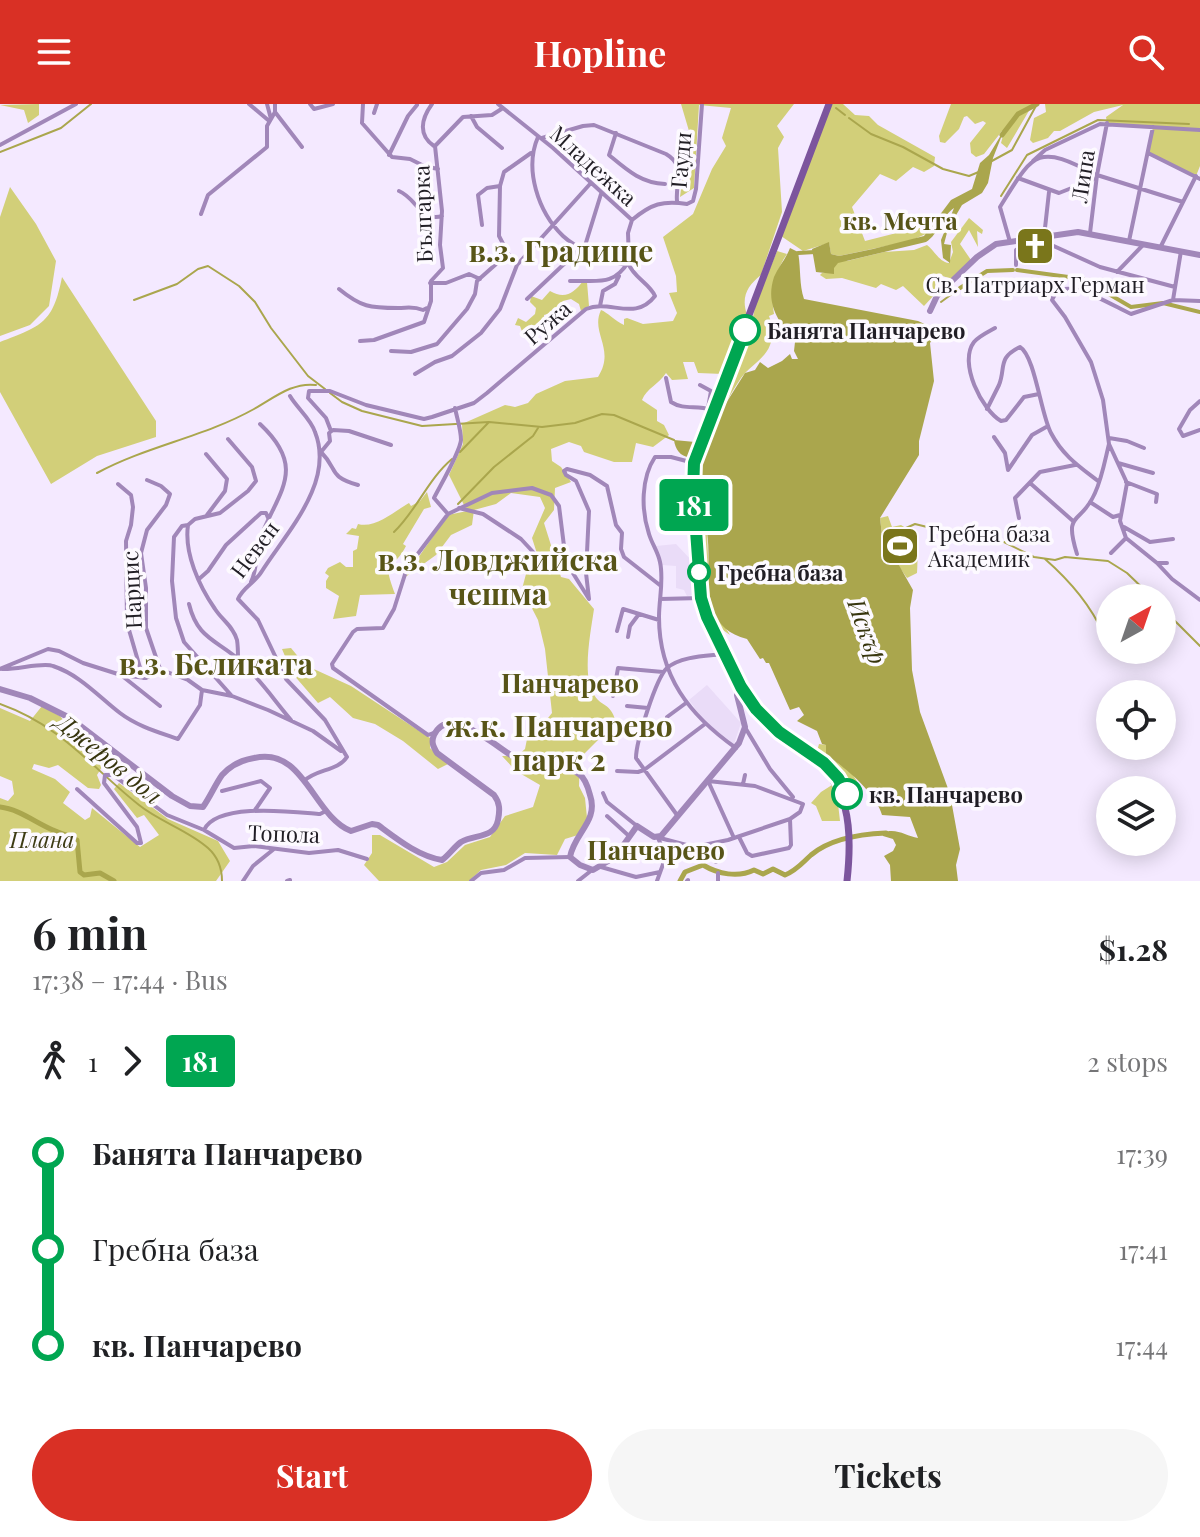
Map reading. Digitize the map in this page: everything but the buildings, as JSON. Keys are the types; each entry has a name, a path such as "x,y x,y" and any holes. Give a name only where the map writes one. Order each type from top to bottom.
{"main road":[{"path":"829,104 711,410 695,459 693,490 701,598 707,617 741,687 763,717 824,763 842,785 850,804 852,846 848,881"}],"street":[{"path":"0,145 76,104"},
{"path":"249,104 265,120 271,119"},
{"path":"267,104 271,119"},
{"path":"201,214 208,195 267,147 267,126 275,112 275,104"},
{"path":"310,104 314,109 333,104"},
{"path":"363,104 361,120 389,155 438,169"},
{"path":"374,113 377,104"},
{"path":"432,104 425,116 423,133 435,146"},
{"name":"Гауди","path":"677,201 687,204 694,198 702,104"},
{"path":"389,155 408,116 417,105"},
{"name":"Българка","path":"427,308 431,301 430,283 443,268 440,245 442,216 435,146 463,117 492,115 500,106"},
{"name":"Младежка","path":"500,106 540,137 632,220"},
{"path":"275,112 302,147"},
{"path":"471,116 477,127 502,148"},
{"path":"1010,242 1000,207 1018,178 1051,146 1107,123 1200,130"},
{"name":"Липа","path":"1090,233 1107,123"},
{"path":"517,265 499,236 500,186 504,172 526,158 540,137 587,125 616,133 675,160 680,175 677,201 662,202 632,220 628,230 627,264 615,284 603,291 600,306"},
{"path":"1129,241 1153,127"},
{"path":"616,133 609,155 636,177 653,184 665,184"},
{"path":"532,150 532,177 536,189 564,237 583,248 627,264"},
{"path":"1148,153 1198,178 1160,248"},
{"path":"1033,161 1050,155 1059,156 1097,175 1183,202"},
{"path":"1018,178 1049,191 1063,192 1097,175"},
{"path":"415,374 452,356 481,333 500,309 517,265 590,184"},
{"path":"482,225 478,195 487,188 500,186"},
{"path":"399,191 408,194 426,216 433,219 442,216"},
{"path":"1040,238 1049,191"},
{"path":"527,299 583,248 601,194"},
{"path":"930,311 937,296 996,244 1078,232 1200,254"},
{"path":"1016,265 1016,250 1040,238"},
{"path":"1040,238 1086,261 1175,287"},
{"path":"1117,272 1143,244"},
{"path":"1173,300 1181,251"},
{"path":"391,351 411,352 437,344 467,309 480,279 504,257 510,257"},
{"name":"Ружа","path":"455,408 474,403 580,312 600,306 632,310 655,296 654,291 634,275 627,264"},
{"path":"430,283 446,283 469,274 480,279"},
{"path":"570,281 608,281 620,274"},
{"path":"1200,301 1173,300 1131,314 1077,289 1067,288 1052,297 1091,362 1106,410 1109,441 1126,482 1120,521 1128,540 1200,600"},
{"path":"339,289 354,301 372,309 427,308 422,324 374,340 360,341"},
{"path":"995,328 974,342 970,355 972,382 987,409 994,417 1006,420 1024,397 1031,393 1040,394"},
{"path":"987,409 1000,383 1001,366 1020,347 1028,353 1048,426 1075,465 1098,481"},
{"path":"666,378 671,402 686,409 711,410 711,391 700,385"},
{"path":"391,445 349,431 331,431 326,418 307,393 312,389 330,391 366,405 424,419 455,408 460,445 446,479 434,498 448,514"},
{"path":"290,396 313,427 321,452 333,473 343,481 358,485"},
{"path":"1200,401 1190,410 1179,429 1183,436 1200,430"},
{"path":"251,584 260,540 285,481 286,470 279,442 260,424"},
{"path":"994,437 1005,453 1008,470 1032,435 1048,426"},
{"name":"Невен","path":"331,431 330,441 321,452 318,475 304,506 261,573 239,596 239,601 258,620 286,679 325,720 341,751"},
{"path":"228,439 252,467 256,481 220,513 195,519 182,526 174,537 172,581 176,618 184,642 232,696"},
{"path":"1109,441 1127,441 1144,448"},
{"path":"1077,554 1070,529 1090,502 1109,441"},
{"path":"206,454 227,479 225,491 207,515"},
{"path":"695,459 658,455 652,461 643,509 660,560 659,620 665,670 686,703 705,724 736,748"},
{"path":"1118,463 1153,473"},
{"path":"1019,518 1015,498 1029,483 1043,471 1075,465"},
{"path":"570,857 592,815 590,794 581,775 562,766 518,760 488,739 461,726 445,725 428,735 385,707 332,664 357,629 383,628 387,623 407,568 448,514 492,493 532,488 549,493 559,506 566,562 590,598 586,573 589,511 584,494 576,481 564,473 566,469 590,475 605,483 616,525 622,533 624,557 661,586"},
{"name":"Нарцис","path":"147,480 170,494 166,505 147,530 141,553 146,588 146,628 160,670"},
{"path":"1126,482 1157,494 1156,502"},
{"path":"1029,483 1073,521"},
{"path":"118,484 131,495 133,507 126,541 127,623 143,678"},
{"path":"1090,502 1113,517 1120,515"},
{"path":"459,508 483,514 521,539 534,553"},
{"path":"199,579 226,545 263,512 269,520"},
{"path":"188,525 194,571 216,611 228,623 236,638 238,659"},
{"path":"1123,526 1150,542 1173,539"},
{"path":"1111,553 1128,540"},
{"path":"1157,563 1167,563"},
{"path":"660,599 701,598"},
{"path":"189,604 193,621 209,640 238,659 294,722"},
{"path":"617,631 622,610 659,620"},
{"path":"628,637 630,626 639,614"},
{"path":"0,669 48,649 121,675 143,678 160,670 188,680 202,690 232,696 294,722 347,757 345,762 314,773 304,781"},
{"path":"613,696 618,668 665,670 686,659 725,654"},
{"path":"0,669 20,670 50,664 87,684 121,714 178,739 200,705 202,690"},
{"path":"665,670 648,708 635,754 677,815"},
{"path":"121,675 160,706"},
{"path":"741,687 737,695 745,727 770,769 795,800"},
{"path":"0,689 30,698 70,718 172,796 190,806 203,807 222,775 231,767 243,760 265,755 284,760 339,826 351,831 378,825 410,847 442,860 463,842 490,834 497,826 498,800 437,753 433,745 436,732"},
{"path":"667,717 686,703"},
{"path":"627,706 648,708"},
{"path":"617,771 644,770 705,724"},
{"path":"658,838 736,748 745,727"},
{"name":"Топола","path":"77,789 137,843 141,843 137,827 103,777 113,775 167,815 204,830 234,848 254,846 309,853 338,850 367,859"},
{"path":"743,784 745,775"},
{"path":"222,791 261,781 270,788 255,810"},
{"path":"665,860 694,847 736,838 790,819 800,812 803,804 743,784 707,781"},
{"path":"707,781 736,838 752,856 789,848 790,819"},
{"path":"603,793 607,802 637,826 658,838 694,847"},
{"path":"204,830 210,822 219,818 255,810 320,814 326,811"},
{"path":"607,816 629,836"},
{"path":"578,881 615,857 637,826"},
{"path":"657,881 665,860 665,852 658,838"},
{"path":"714,844 716,862"},
{"path":"243,881 253,866 274,849"},
{"path":"471,881 481,873 504,870 525,858 570,857 580,865 636,877 660,872"},
{"path":"718,873 718,881"}],"shaded area":[{"path":"676,544 692,561 694,595 687,596 684,590 676,588 676,566 662,565 656,546"},
{"path":"707,685 741,723 734,744 704,721 689,700"}],"green space":[{"path":"39,104 39,115 28,123 24,110 0,105"},
{"path":"681,104 794,104 777,126 784,137 778,148 782,212 761,275 746,292 747,315 723,374 698,373 694,362 683,362 688,379 672,380 666,373 642,400 657,410 657,421 664,425 669,435 653,447 636,443 632,462 614,462 584,452 581,446 569,442 551,449 552,461 561,467 571,482 555,488 554,510 544,523 561,577 569,579 594,609 588,675 593,693 611,711 616,722 580,758 579,786 585,798 587,818 578,835 565,839 557,855 525,853 506,865 481,870 469,881 379,881 364,865 372,853 372,835 380,835 434,867 447,862 465,845 490,837 505,816 533,807 540,785 516,771 502,756 517,756 525,749 531,719 548,718 552,713 545,649 538,620 522,589 526,574 541,566 532,538 545,508 540,497 511,493 496,504 474,510 472,525 451,535 436,555 404,578 448,515 467,511 449,475 463,444 462,424 505,405 515,407 528,403 536,394 565,381 598,377 605,358 598,326 601,310 624,325 627,318 643,324 673,321 677,313 669,293 677,292 676,276 663,237 693,214 712,169 726,146 722,138 731,108 699,105 694,188 680,197 683,174 678,158 689,131"},
{"path":"831,104 843,104 855,115 869,116 878,125 935,157 934,166 924,172 913,167 896,181 880,174 852,207 865,241 932,224 928,233 910,241 839,256 831,254 829,243 803,251 781,236"},
{"path":"951,104 1033,104 1007,148 1001,143 1002,131 984,154 976,157 971,153 970,143 986,123 983,121 975,124 967,116 964,117 959,129 945,143 940,142 939,136"},
{"path":"1045,104 1200,104 1200,166 1196,176 1148,153 1153,127 1107,123 1106,117 1123,105 1094,112 1033,143 1030,140 1034,118 1046,112"},
{"path":"10,187 36,224 56,261 49,306 30,325 0,336 0,217"},
{"path":"969,218 983,230 982,234 977,231 978,247 969,230 960,244 971,260 951,279 940,275 936,279 937,292 924,306 903,286 896,290 881,284 876,288 842,278 826,279 820,275 834,273 832,259 847,261 927,245 939,258 949,263 953,252 951,242"},
{"path":"777,251 787,254 774,283 774,314 769,316 772,330 770,345 741,378 724,407 711,439 707,438 742,349 746,349 756,303"},
{"path":"62,277 156,421 156,437 97,456 51,484 0,392 0,342 36,327 50,314"},
{"path":"583,281 587,282 589,306 581,311 579,304 571,299 563,301 558,307 564,311 559,319 561,325 551,313 544,315 544,323 539,322 529,334 523,334 520,326 515,325 518,318 526,322 535,314 531,296 542,300 550,291 569,294"},
{"path":"697,471 707,532 710,602 730,635 713,623 705,601 694,491"},
{"path":"427,492 431,507 424,509 403,544 406,546 390,566 389,575 395,594 360,595 356,616 333,619 339,596 326,588 329,576 325,573 340,562 346,567 353,567 353,551 357,549 359,536 346,534 352,528 356,529 358,524 371,524 409,503 411,506"},
{"name":"Гребна база Академик","path":"888,516 892,527 901,525 914,540 917,573 907,578 883,544 880,518"},
{"path":"291,648 305,665 351,686 430,738 430,748 448,764 438,769 403,741 375,724 353,718 330,697 318,703 292,673 282,649"},
{"path":"742,682 777,719 806,743 817,751 819,744 827,745 826,755 851,772 858,783 850,789 825,762 772,722"},
{"name":"Плана","path":"42,706 60,716 102,767 97,775 101,785 99,789 88,788 58,765 49,768 34,764 32,769 55,779 70,792 63,803 85,820 90,817 92,808 140,847 159,835 144,815 137,818 114,789 119,783 168,819 218,841 230,861 216,881 0,881 0,798 8,801 14,794 12,781 0,776 0,708 30,721"},
{"path":"832,785 837,795 840,821 822,821 816,806 811,803"}],"water":[{"path":"1004,130 993,158 988,183 982,193 962,205 948,229 944,244 951,245 950,263 943,258 941,240 954,208 926,242 838,263 834,274 816,272 812,249 829,242 831,254 839,256 924,236 951,200 972,189 980,163 989,155"},
{"path":"790,248 798,252 804,299 918,321 929,326 934,337 930,343 934,381 919,441 919,455 880,518 883,544 913,590 910,608 912,670 920,712 950,794 960,849 956,865 958,881 891,881 890,865 884,856 896,845 893,839 882,833 896,831 918,838 910,817 882,815 867,790 826,755 826,745 822,744 817,731 797,721 804,715 799,707 790,710 769,663 760,659 747,639 731,632 720,622 713,610 707,532 699,486 699,458 694,451 691,457 681,454 674,440 695,442 703,447 707,438 711,438 716,419 745,373 755,370 760,362 768,368 790,354 792,359 798,359 794,351 795,342 779,320 771,296 774,277"}],"waterway":[{"path":"0,152 61,128 91,104"},
{"path":"990,162 1012,150 1037,104"},
{"name":"Искър","path":"1002,135 1018,114 1037,104"},
{"path":"836,108 845,115"},
{"path":"849,118 871,134 943,169 969,176 981,171"},
{"path":"1001,196 1027,155 1098,120 1189,124"},
{"path":"798,253 815,252"},
{"path":"134,300 177,284 198,269 208,266 239,286 255,302 308,376 325,389"},
{"path":"960,288 987,271 1013,270"},
{"path":"1017,270 1083,279 1131,307 1163,303 1200,312"},
{"path":"941,302 960,288"},
{"path":"97,473 235,419 291,388 316,385"},
{"path":"330,393 362,411 422,426 489,422 542,427 575,423 602,414 614,415 674,440"},
{"path":"460,452 489,422"},
{"path":"458,504 538,428"},
{"path":"394,532 452,459"},
{"path":"906,528 915,524 976,539 1004,542 1034,557 1108,561 1138,584"},
{"path":"888,554 904,529"},
{"path":"1045,559 1078,593 1096,620"},
{"path":"1176,622 1200,646"},
{"name":"Джеров дол","path":"0,704 22,713 59,736 139,805 200,842 217,859 222,881"},
{"path":"0,807 21,813 77,840 80,872 84,875 100,873 114,881"},
{"path":"680,881 685,872 703,865 728,874 754,870 763,874 773,869 785,875 819,849 837,841 886,833"}],"bus line":[{"name":"181","path":"745,330 694,463 701,598 741,687 756,709 779,732 824,763 847,794"}],"place":[{"name":"Св. Патриарх Герман","path":"1035,246"},
{"name":"Банята Панчарево","path":"745,330"},
{"name":"Гребна база Академик","path":"900,546"},
{"name":"Гребна база","path":"699,572"},
{"name":"кв. Панчарево","path":"847,794"}],"district":[{"name":"кв. Мечта","path":"900,220"},
{"name":"в.з. Градище","path":"561,250"},
{"name":"в.з. Ловджийска чешма","path":"498,576"},
{"name":"в.з. Беликата","path":"216,663"},
{"name":"Панчарево","path":"570,682"},
{"name":"ж.к. Панчарево парк 2","path":"559,742"},
{"name":"Панчарево","path":"656,849"}]}
